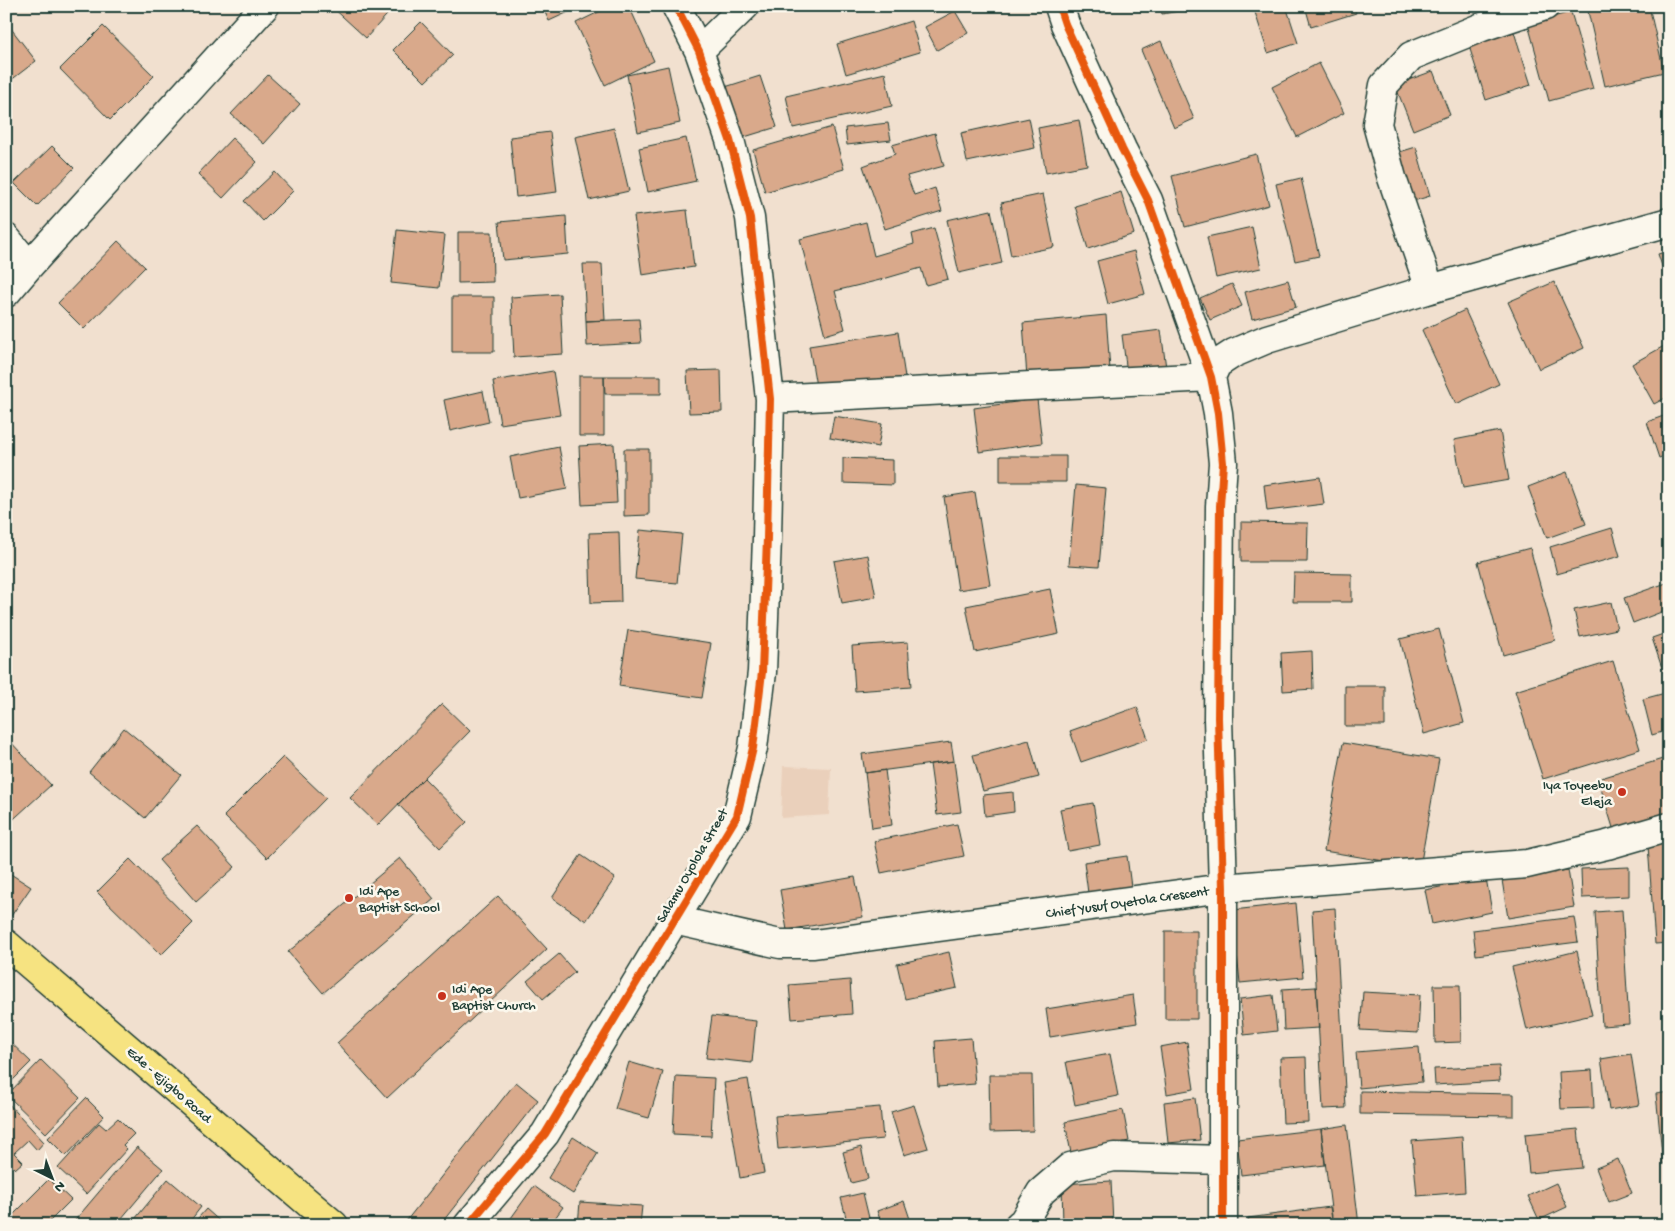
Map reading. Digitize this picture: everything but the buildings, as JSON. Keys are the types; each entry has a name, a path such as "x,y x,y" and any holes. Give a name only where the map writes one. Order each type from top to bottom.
{"main road":[{"name":"Ede - Ejigbo Road","path":"6,944 334,1225"}],"street":[{"path":"6,293 265,6"},
{"name":"Salamu Oyolola Street","path":"468,1225 545,1134 737,816 753,748 762,672 770,399 750,218 730,140 699,52 676,6"},
{"path":"699,52 745,6"},
{"path":"1059,6 1069,33 1148,200 1211,377 1218,413 1223,463 1220,506 1218,718 1222,888 1223,1225"},
{"path":"1430,288 1392,178 1377,124 1384,85 1411,56 1482,27 1545,6"},
{"path":"1211,377 1217,364 1234,353 1267,340 1430,288 1669,222"},
{"path":"6,238 29,266"},
{"path":"770,399 1211,377"},
{"name":"Chief Yusuf Oyetola Crescent","path":"674,920 780,944 814,944 1222,888 1527,864 1607,845 1669,827"},
{"path":"1019,1225 1024,1222 1041,1192 1070,1166 1114,1157 1223,1160"}],"shaded area":[{"path":"783,766 831,768 829,815 781,818"}],"cycle path":[{"path":"468,1225 545,1134 737,816 753,748 762,672 770,399 750,218 730,140 699,51 676,6"},
{"path":"1059,6 1065,24 1122,149 1148,200 1211,377 1218,413 1223,463 1220,506 1218,718 1223,888 1223,1225"}],"place":[{"name":"Iya Toyeebu Eleja","path":"1622,792"},
{"name":"Idi Ape Baptist School","path":"349,898"},
{"name":"Idi Ape Baptist Church","path":"442,996"}]}
